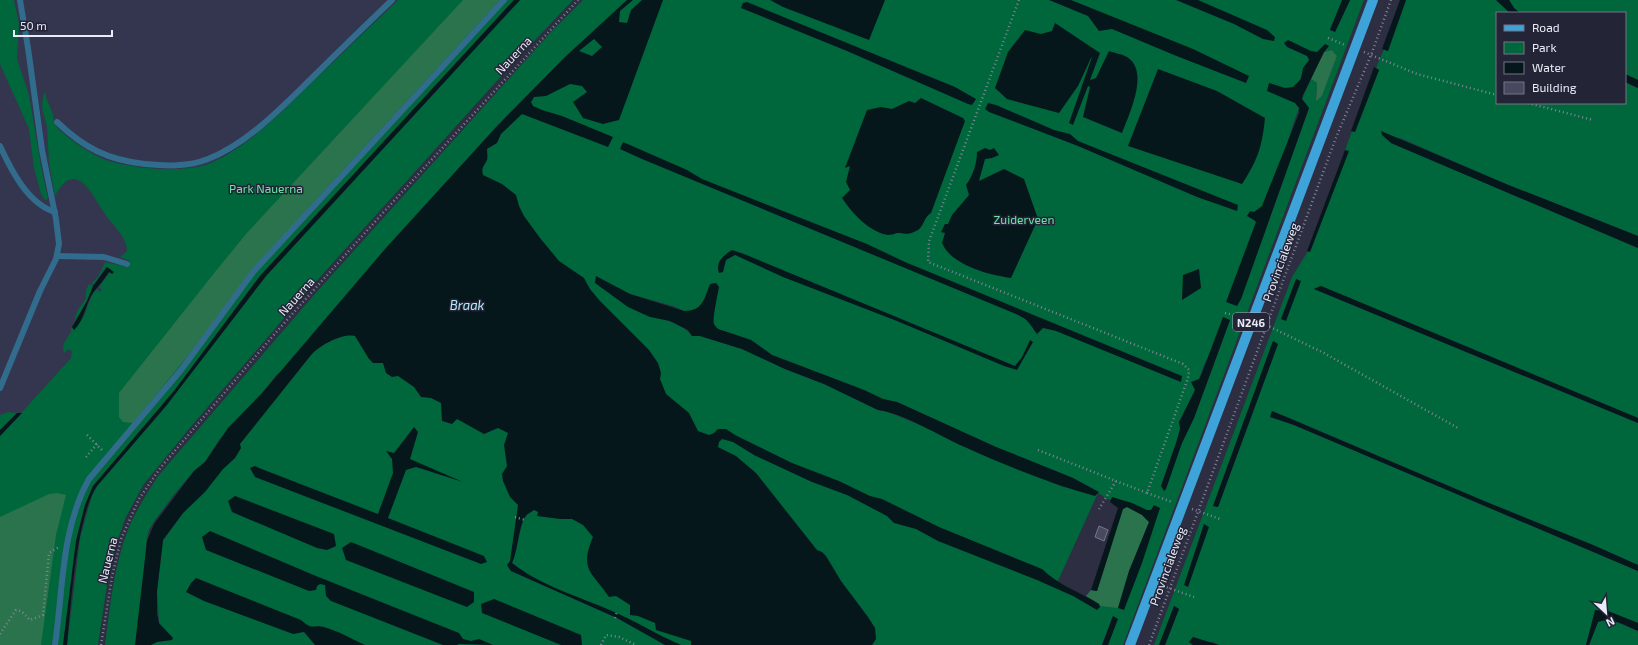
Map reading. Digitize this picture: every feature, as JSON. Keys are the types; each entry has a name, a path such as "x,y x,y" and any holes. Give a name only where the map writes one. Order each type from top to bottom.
{"main road":[{"name":"N246","path":"1130,645 1373,0"}],"lane":[{"path":"0,388 31,311 57,256 59,244 55,212 42,150 30,56 20,0"},
{"path":"57,122 90,148 110,158 121,161 175,166 208,159 236,144 273,116 392,0"},
{"path":"55,645 67,545 77,505 89,479 181,370 254,271 504,0"},
{"path":"0,146 20,183 45,209 55,212"},
{"path":"57,256 104,257 127,264"}],"path":[{"name":"Nauerna","path":"101,645 112,577 121,539 139,499 161,467 273,336 370,226 441,147 578,0"},
{"path":"1019,0 929,241 928,262 1183,364 1189,370 1188,378 1147,493"},
{"name":"Provincialeweg","path":"1148,645 1335,140 1371,55 1391,0"},
{"path":"1328,38 1417,74 1496,95"},
{"path":"1532,104 1593,120"},
{"path":"1225,313 1266,325 1322,352 1458,428"},
{"path":"87,435 100,447"},
{"path":"86,456 97,444"},
{"path":"1038,450 1162,499"},
{"path":"1099,509 1116,481"},
{"path":"1182,506 1220,519"},
{"path":"515,517 525,520"},
{"path":"0,634 16,610 21,611 30,620 43,614 49,553 55,548 67,545"},
{"path":"1153,583 1194,597"},
{"path":"615,618 617,612"},
{"path":"601,645 606,635 619,637 636,645"}],"shaded area":[{"path":"0,0 398,0 272,120 248,141 221,157 71,358 0,436"}],"green space":[{"path":"0,0 14,0 19,24 17,59 29,95 48,199 45,200 41,194 34,168 29,129 0,64"},
{"name":"Park Nauerna","path":"398,0 514,0 260,276 174,391 93,486 85,505 76,541 63,645 0,645 0,436 71,358 72,351 68,349 64,353 64,344 71,332 71,328 75,321 77,312 86,298 86,290 89,284 93,286 87,301 72,327 73,329 83,318 93,293 96,289 100,292 102,290 99,287 110,272 106,267 94,285 92,283 98,277 105,262 127,267 130,261 120,257 127,251 125,241 83,183 77,180 70,180 63,185 55,196 49,163 47,127 42,108 43,96 45,92 53,114 54,123 62,133 96,156 112,162 156,169 200,166 211,163 225,156 251,139 263,129"},
{"path":"463,0 500,0 310,206 133,423 123,422 119,417 119,393 215,272 246,234"},
{"path":"520,0 573,0 505,72 303,296 144,484 126,517 114,550 98,645 67,645 80,538 92,495 97,486 166,406 266,276"},
{"name":"Zuiderveen","path":"583,0 1343,0 1330,29 1335,32 1350,0 1364,0 1123,645 1108,645 1117,619 1113,616 1102,645 681,645 534,579 512,563 514,558 507,565 511,571 617,618 666,645 151,645 159,623 157,591 163,540 183,513 235,458 239,444 311,355 321,345 348,334 333,312 327,317 322,328 277,374 263,392 219,440 205,462 194,471 155,520 149,530 147,538 138,645 105,645 113,585 124,541 135,514 158,476 313,296 551,32","holes":["1328,46 1324,52 1332,50 1337,56 1322,96 1316,100 1317,83 1311,79 1302,99 1309,108 1241,299 1236,306 1299,108 1296,103 1289,100 1302,74","596,277 630,294 673,306 714,325 718,329 751,340 772,355 864,390 883,399 897,402 996,447 1073,478 1098,493 1063,487 968,448 920,425 886,411 878,410 824,384 785,369 742,349 700,336 692,336 679,325 635,310 628,306 615,296","1230,320 1194,418 1161,486 1204,365","1098,493 1121,504 1099,604 1056,581 1058,581"]},
{"path":"1406,0 1496,0 1509,12 1496,12 1496,104 1626,104 1626,82 1638,88 1638,236 1506,184 1400,138 1391,143 1638,248 1638,418 1321,286 1314,289 1638,423 1638,565 1285,416 1273,412 1270,416 1638,571 1638,623 1608,611 1594,617 1586,645 1219,645 1213,642 1189,642 1193,645 1165,645 1179,609 1174,606 1159,645 1154,645 1292,277 1308,251 1310,252 1348,152 1345,150 1352,131 1355,132 1379,70 1376,68 1384,49 1388,50","holes":["1273,341 1278,344 1218,507 1213,506"]},
{"path":"1509,0 1638,0 1638,80 1626,74 1626,12 1519,12"},
{"path":"1332,50 1337,56 1322,96 1316,101 1317,83 1311,79 1324,52"},
{"path":"8,412 17,413 0,430 0,415"},
{"path":"57,493 66,495 56,535 41,645 0,645 0,517 49,494"},
{"path":"1127,507 1142,515 1149,522 1129,571 1118,608 1100,606 1086,596 1091,590 1097,591 1123,509"},
{"path":"1603,620 1614,621 1638,631 1638,645 1589,645 1598,622"}],"water":[{"path":"514,0 520,0 266,276 166,406 97,486 90,500 84,518 79,540 67,645 63,645 76,541 85,505 93,486 174,391 260,276"},
{"name":"Braak","path":"627,0 633,0 620,11 619,22 627,23 631,10 642,0 663,0 619,120 603,124 583,118 573,102 587,92 582,86 570,84 546,96 534,97 531,102 533,106 542,110 562,116 613,137 608,147 522,114 501,134 497,143 487,149 487,159 482,173 483,175 502,184 516,195 524,216 559,261 584,278 590,289 600,301 649,350 658,363 661,373 660,379 666,394 689,413 698,431 709,435 718,429 726,429 735,435 792,463 839,481 870,496 882,499 939,527 1042,569 1055,580 1099,604 1100,607 1097,610 1073,596 1037,580 938,541 916,529 894,523 887,516 847,495 812,482 754,455 733,442 722,439 719,442 718,447 736,456 756,473 817,550 826,556 841,581 875,628 876,639 872,645 691,645 691,641 656,630 655,623 638,616 630,615 630,605 616,596 609,597 589,570 587,557 593,537 583,525 572,519 537,516 538,512 534,510 527,515 522,525 512,563 523,571 547,584 621,615 681,645 665,645 617,618 511,571 507,565 510,561 518,505 510,497 503,481 502,474 507,466 504,445 508,433 498,428 484,434 457,419 452,424 442,421 441,403 431,398 421,397 414,387 398,376 392,377 386,373 383,363 373,363 355,336 344,336 320,347 311,355 240,444 241,448 235,458 223,469 205,492 183,513 163,540 157,591 157,614 159,623 173,638 172,640 157,642 151,645 135,645 147,541 154,524 194,471 205,462 228,428 263,392 385,249 497,126 565,57","holes":["594,39 602,47 592,56 579,51"]},
{"path":"770,0 885,0 869,40 783,7"},
{"path":"1049,0 1071,0 1193,49 1249,76 1246,83 1112,29 1099,31 1088,16"},
{"path":"1176,0 1198,0 1267,30 1275,37 1274,41 1263,39 1234,24"},
{"path":"1342,0 1350,0 1335,32 1330,30"},
{"path":"1400,0 1406,0 1388,51 1382,49"},
{"path":"1496,0 1509,0 1519,12 1509,12"},
{"path":"747,2 955,87 976,99 972,105 968,104 847,51 741,8 743,3"},
{"path":"1055,23 1100,53 1090,80 1096,78 1109,51 1127,57 1134,64 1137,72 1136,93 1122,133 1083,117 1090,87 1088,86 1073,125 1069,123 1092,57 1078,86 1059,113 1007,99 995,88 1008,52 1025,30 1041,34 1052,31"},
{"path":"1288,40 1311,51 1317,52 1325,44 1329,46 1324,52 1303,95 1302,99 1309,108 1241,299 1237,306 1226,302 1256,222 1247,216 1250,211 1254,212 1262,206 1299,113 1299,108 1295,103 1267,91 1269,83 1285,88 1293,87 1301,79 1303,68 1309,60 1307,56 1287,47 1284,43"},
{"path":"1374,67 1379,70 1355,132 1351,131"},
{"path":"1158,69 1217,91 1265,118 1261,145 1256,160 1242,184 1128,146"},
{"path":"1626,74 1638,80 1638,88 1626,82"},
{"path":"921,98 963,118 965,121 931,213 918,230 909,234 897,233 888,235 868,226 851,210 842,198 850,190 846,182 850,166 845,168 867,110 881,107 892,109 909,101 915,103"},
{"path":"988,103 1054,130 1070,134 1078,141 1238,205 1237,211 1197,197 1078,146 989,112 985,109"},
{"path":"1381,131 1506,184 1638,236 1638,248 1391,143 1382,135"},
{"path":"623,142 687,170 702,179 867,244 905,262 1182,376 1181,382 1056,331 1043,328 1037,334 1026,320 1016,314 642,159 620,149"},
{"path":"985,148 990,150 994,148 999,155 985,159 979,181 1004,169 1024,179 1038,219 1011,278 972,268 962,263 947,251 942,243 945,233 941,232 945,224 948,224 952,215 969,195 966,185 971,178 974,169 977,152"},
{"path":"1345,150 1349,151 1310,252 1307,251"},
{"path":"732,250 1015,366 1022,357 1030,340 1033,342 1017,370 1004,366 897,321 783,277 735,255 726,260 723,272 719,273 719,262"},
{"path":"107,267 114,272 112,274 109,272 90,297 83,317 74,330 72,327 87,301 93,286"},
{"path":"1199,269 1201,288 1182,300 1183,275"},
{"path":"596,276 630,294 684,311 695,309 699,306 704,299 710,284 716,283 719,287 714,312 714,325 718,329 751,340 772,355 864,390 883,399 897,402 996,447 1073,478 1099,492 1095,496 1031,475 967,448 901,416 878,410 824,384 785,369 742,349 700,336 692,336 688,330 670,321 650,317 628,307 595,283"},
{"path":"1296,279 1301,281 1286,321 1281,319"},
{"path":"1321,286 1638,418 1638,423 1314,289"},
{"path":"1223,317 1230,320 1194,418 1182,443 1164,491 1161,486 1180,429 1179,422 1195,390 1191,382 1199,379 1202,373"},
{"path":"1273,341 1278,344 1218,507 1213,506"},
{"path":"1272,411 1484,501 1593,545 1638,565 1638,571 1294,425 1270,417"},
{"path":"17,413 22,413 0,436 0,430"},
{"path":"414,427 418,432 410,459 463,482 416,467 406,470 388,518 484,556 487,562 481,564 255,477 250,468 255,466 378,514 393,473 392,459 386,451 394,453"},
{"path":"235,496 334,534 336,546 327,550 317,548 232,512 228,501"},
{"path":"1112,497 1132,503 1147,510 1151,510 1154,505 1160,508 1142,563 1124,610 1118,608 1129,571 1149,522 1142,515 1127,507 1123,509 1097,591 1091,590 1118,508 1110,502"},
{"path":"1204,524 1209,527 1188,587 1184,585"},
{"path":"210,531 316,576 459,633 463,639 471,641 479,639 493,645 443,645 331,601 326,596 325,585 320,584 317,586 316,590 309,591 206,550 202,537"},
{"path":"351,542 474,592 474,602 467,607 346,560 342,548"},
{"path":"196,578 301,620 310,626 324,627 365,645 315,645 304,632 293,634 204,601 186,592"},
{"path":"494,599 581,635 582,645 561,645 482,613 481,604"},
{"path":"1174,606 1179,609 1165,645 1159,645"},
{"path":"1595,610 1608,611 1638,623 1638,631 1613,621 1608,620 1598,622 1589,645 1586,645"},
{"path":"1113,616 1118,619 1108,645 1102,645"},
{"path":"1193,637 1219,645 1193,645 1189,642"}],"building":[{"path":"1099,526 1108,530 1104,541 1095,537"}]}
